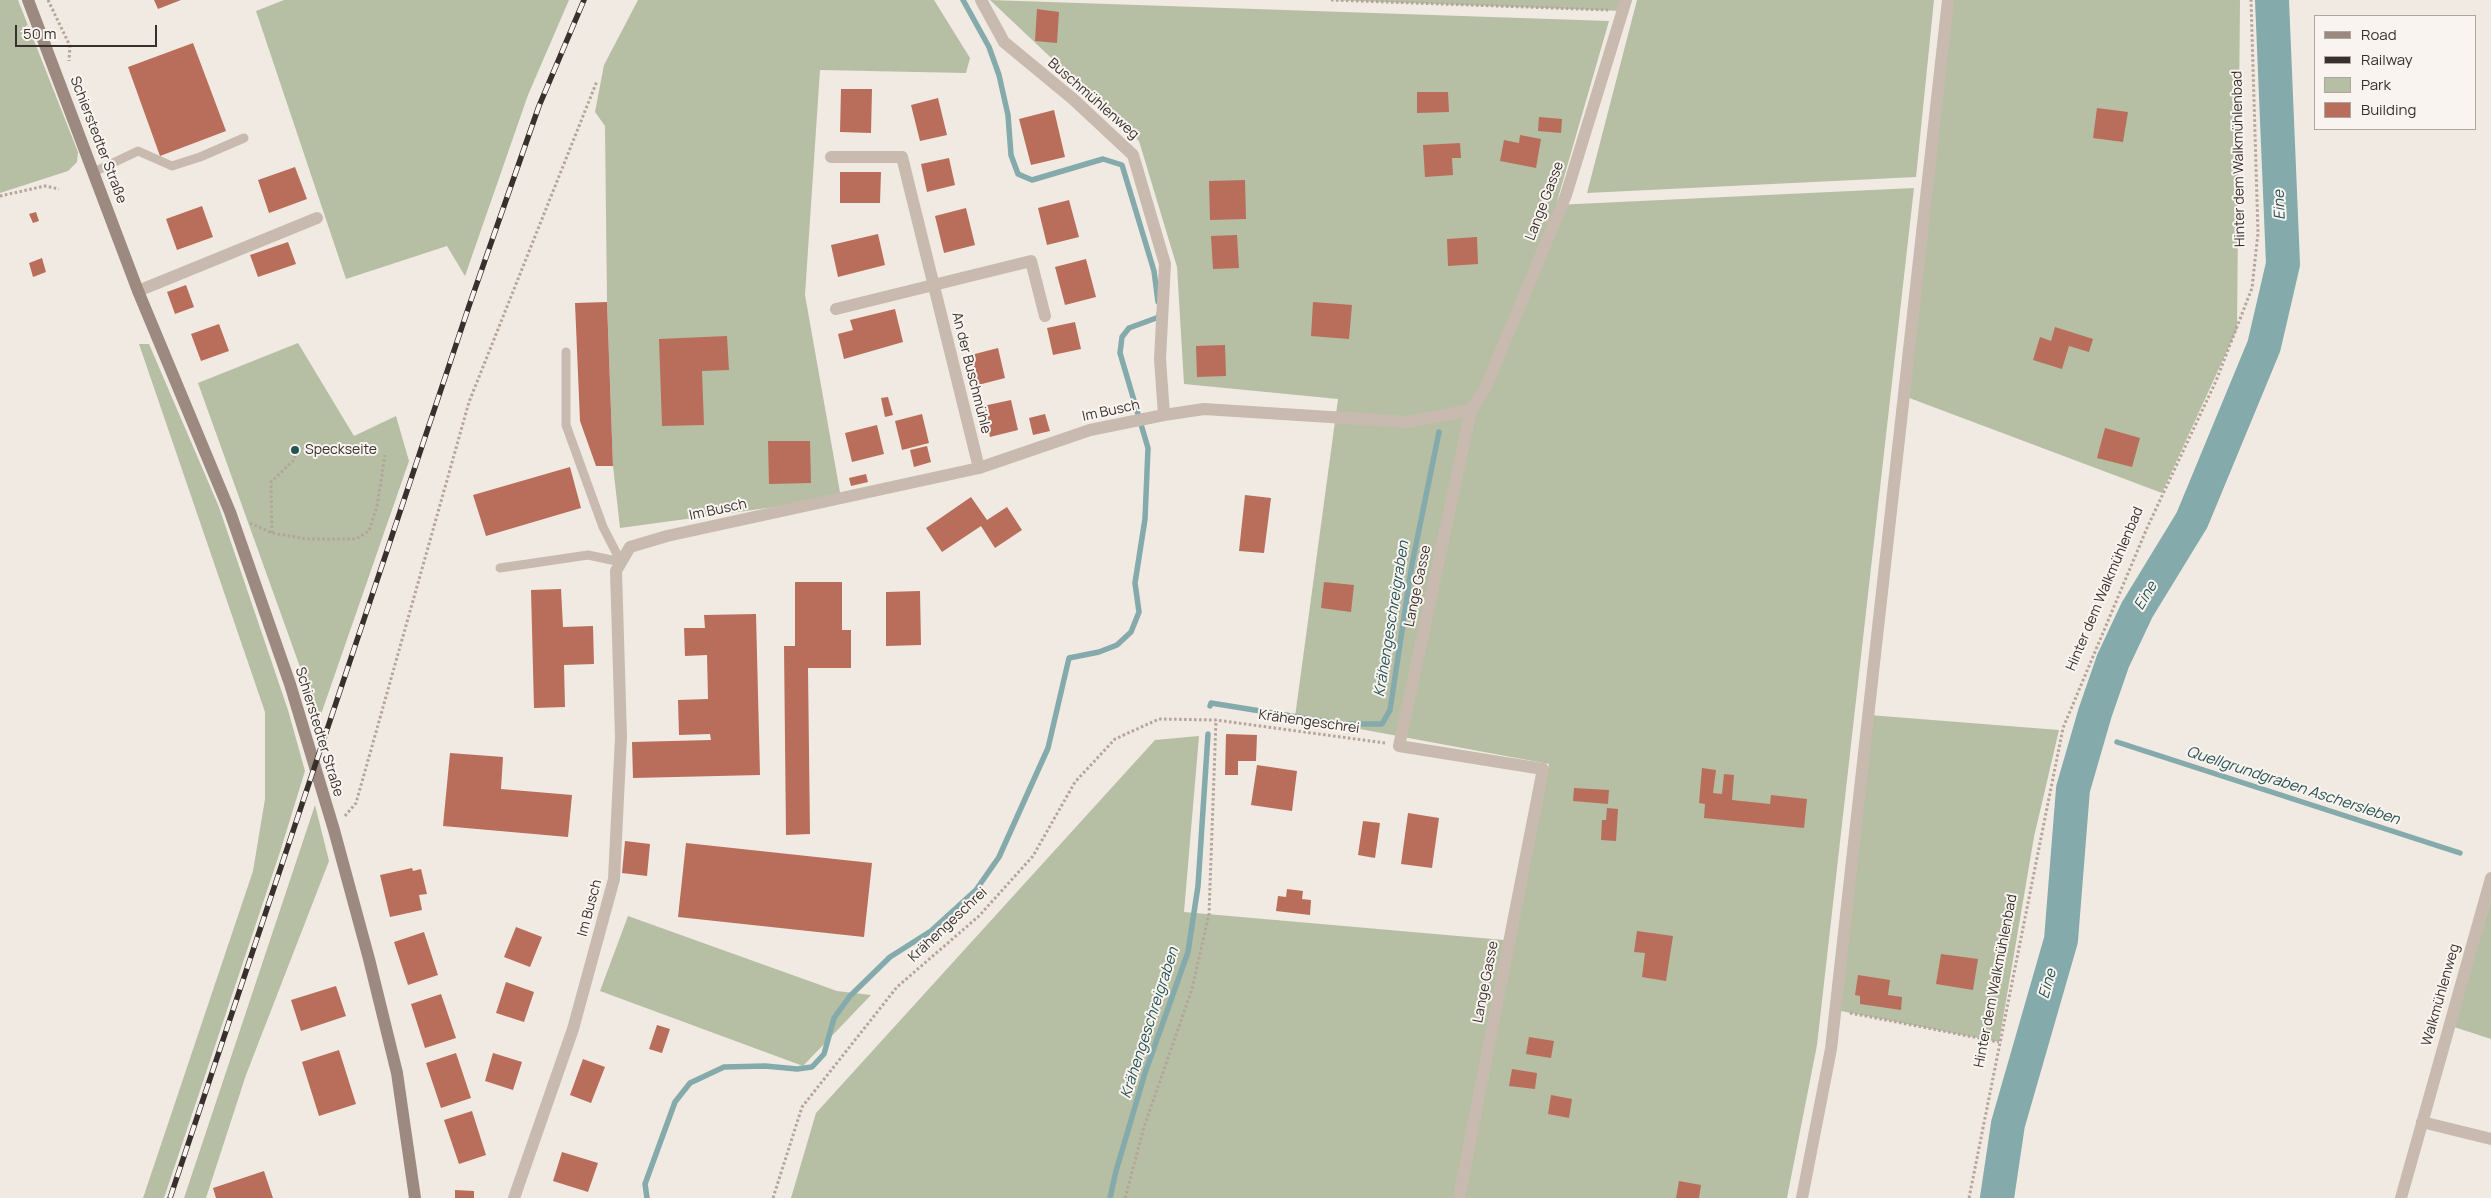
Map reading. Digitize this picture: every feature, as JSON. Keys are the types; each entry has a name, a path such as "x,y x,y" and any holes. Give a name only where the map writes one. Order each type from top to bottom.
{"street":[{"name":"Schierstedter Straße","path":"28,0 138,291 230,512 290,684 334,830 369,959 396,1073 415,1198"},
{"name":"Buschmühlenweg","path":"981,0 1004,42 1133,154 1165,264 1159,416"},
{"path":"1802,1198 1832,1049 1948,0"},
{"name":"Lange Gasse","path":"1459,1198 1543,769 1399,746 1471,410 1485,389 1566,195 1624,5"},
{"name":"An der Buschmühle","path":"831,157 902,157 979,468"},
{"path":"138,291 317,218"},
{"path":"836,309 1031,261 1045,316"},
{"name":"Im Busch","path":"514,1198 573,1029 614,879 621,737 616,571 630,547 667,536 979,468 1090,430 1159,416 1204,409 1408,422 1471,410"},
{"name":"Walkmühlenweg","path":"2401,1198 2491,878"},
{"path":"2422,1122 2491,1139"}],"lane":[{"path":"94,172 138,151 172,166 200,157 244,138"},
{"path":"566,352 566,425 603,527 621,562"},
{"path":"500,568 588,555 621,562"}],"path":[{"path":"1331,0 1624,5"},
{"name":"Hinter dem Walkmühlenbad","path":"1969,1198 2062,728 2147,528 2216,381 2252,288 2258,234 2250,0"},
{"path":"334,830 356,803 469,402 598,81"},
{"path":"0,196 45,186 59,188"},
{"path":"272,534 271,482 294,460 295,454"},
{"path":"230,512 272,534 307,539 356,539 369,531 377,506 385,455"},
{"name":"Krähengeschrei","path":"773,1198 802,1107 897,987 978,916 1033,856 1074,782 1115,739 1159,720 1216,720 1399,746"},
{"path":"1125,1198 1144,1127 1192,989 1209,914 1216,720"},
{"path":"1836,1010 1999,1042"}],"green space":[{"path":"0,0 18,0 78,152 77,162 68,171 0,193"},
{"path":"284,0 569,0 528,95 465,276 447,246 346,279 256,11"},
{"path":"638,0 934,0 970,58 966,73 820,70 805,295 841,498 620,528 613,466 607,302 605,126 595,112 604,65"},
{"path":"990,0 1609,21 1556,205 1914,188 1817,1045 1787,1198 791,1198 816,1113 1155,740 1199,736 1184,912 1515,941 1549,764 1295,717 1338,399 1184,384 1177,267 1139,141"},
{"path":"1331,0 1626,0 1623,11"},
{"path":"1637,0 1934,0 1916,177 1587,193"},
{"path":"1948,0 2240,0 2237,329 2162,493 1904,396"},
{"path":"298,343 354,436 396,416 409,461 319,720 198,383"},
{"path":"139,344 149,344 219,507 288,710 305,771 280,852 164,1198 143,1198 253,871 265,799 265,712"},
{"path":"1869,715 2059,730 2034,837 1999,1042 1836,1010"},
{"path":"315,805 329,861 246,1075 206,1198 184,1198"},
{"path":"2491,900 2491,1039 2454,1027"},
{"path":"628,916 837,991 871,995 803,1066 600,991"}],"building":[{"path":"154,0 181,0 158,9"},
{"path":"1037,9 1059,12 1057,43 1035,41"},
{"path":"193,43 226,131 160,156 128,67"},
{"path":"841,89 872,89 871,133 840,132"},
{"path":"1417,92 1448,92 1449,112 1417,113"},
{"path":"938,98 947,135 920,141 911,105"},
{"path":"2097,108 2128,112 2123,142 2093,138"},
{"path":"1054,110 1065,157 1031,165 1019,119"},
{"path":"1539,117 1562,119 1561,133 1538,131"},
{"path":"1520,135 1541,139 1536,168 1500,161 1504,140 1519,143"},
{"path":"1460,143 1461,158 1452,158 1453,175 1425,177 1423,145"},
{"path":"949,158 955,185 927,192 921,164"},
{"path":"295,167 307,199 269,213 258,180"},
{"path":"840,172 881,172 880,203 840,203"},
{"path":"1245,180 1246,219 1210,220 1209,181"},
{"path":"1069,200 1079,237 1047,245 1038,208"},
{"path":"202,206 213,237 177,250 166,219"},
{"path":"966,208 975,245 944,253 935,216"},
{"path":"36,212 39,221 33,223 29,214"},
{"path":"878,234 885,265 838,277 831,245"},
{"path":"1237,235 1239,268 1213,269 1211,236"},
{"path":"1477,237 1478,264 1448,266 1447,239"},
{"path":"288,242 296,264 258,277 250,255"},
{"path":"42,258 46,272 33,277 29,263"},
{"path":"1086,259 1096,297 1065,305 1055,267"},
{"path":"186,285 194,307 175,314 167,292"},
{"path":"607,302 613,466 596,466 580,421 575,303"},
{"path":"1313,302 1352,305 1349,339 1311,336"},
{"path":"895,309 903,342 844,359 838,334 853,330 850,320"},
{"path":"1075,322 1081,349 1053,355 1047,328"},
{"path":"219,324 229,351 201,361 191,334"},
{"path":"2055,327 2093,339 2089,352 2069,346 2062,369 2033,360 2040,337 2051,341"},
{"path":"727,336 729,370 702,371 704,425 662,426 659,339"},
{"path":"1225,345 1226,376 1197,377 1196,346"},
{"path":"998,348 1005,378 978,385 971,355"},
{"path":"888,397 893,415 885,417 881,398"},
{"path":"1011,400 1018,430 990,437 983,406"},
{"path":"922,414 929,443 902,450 895,421"},
{"path":"1045,414 1050,431 1033,435 1029,418"},
{"path":"877,425 884,454 852,462 845,433"},
{"path":"2105,428 2140,438 2132,467 2097,458"},
{"path":"768,441 810,441 811,483 769,484"},
{"path":"927,446 931,462 914,467 910,450"},
{"path":"570,467 581,508 486,536 473,495"},
{"path":"866,474 868,482 851,486 849,478"},
{"path":"1245,495 1271,498 1264,553 1239,551"},
{"path":"971,497 987,520 1007,507 1022,530 995,548 981,526 942,552 926,528"},
{"path":"795,582 842,582 842,630 851,630 851,668 808,668 810,834 786,835 784,646 795,646"},
{"path":"1324,582 1354,585 1351,612 1321,608"},
{"path":"561,589 563,627 593,626 594,664 564,665 565,707 534,708 531,590"},
{"path":"920,591 921,645 886,646 886,592"},
{"path":"756,614 760,775 633,778 632,742 711,740 710,734 679,735 678,700 708,699 707,655 685,656 684,628 705,628 704,615"},
{"path":"1226,734 1257,735 1256,761 1238,761 1238,775 1225,775"},
{"path":"450,753 503,757 501,789 572,795 568,837 443,826"},
{"path":"1257,765 1297,771 1292,811 1251,805"},
{"path":"1702,768 1716,770 1713,793 1722,794 1724,774 1734,775 1732,800 1770,804 1771,795 1807,799 1804,828 1704,818 1705,804 1699,803"},
{"path":"1574,788 1609,790 1608,804 1573,801"},
{"path":"1607,808 1618,809 1616,841 1601,840 1602,820 1606,820"},
{"path":"1408,813 1439,818 1432,868 1401,864"},
{"path":"1363,821 1380,823 1375,858 1358,855"},
{"path":"625,841 650,844 647,876 622,873"},
{"path":"686,843 872,863 864,937 678,917"},
{"path":"412,868 413,871 421,869 427,894 419,895 422,910 390,917 380,875"},
{"path":"1287,889 1303,891 1302,899 1311,900 1310,915 1276,911 1278,896 1286,897"},
{"path":"516,927 542,937 530,967 504,957"},
{"path":"1637,931 1673,936 1666,981 1642,977 1645,953 1634,952"},
{"path":"424,932 438,975 408,985 394,942"},
{"path":"1941,954 1978,959 1973,990 1936,984"},
{"path":"1858,975 1890,980 1888,995 1902,997 1901,1010 1860,1004 1860,996 1855,995"},
{"path":"506,982 534,992 524,1022 496,1013"},
{"path":"336,986 346,1016 301,1031 291,1000"},
{"path":"441,994 456,1038 425,1048 411,1004"},
{"path":"657,1025 670,1029 662,1053 649,1049"},
{"path":"1529,1037 1554,1041 1551,1058 1526,1054"},
{"path":"339,1050 356,1104 319,1116 302,1062"},
{"path":"456,1053 471,1098 441,1108 426,1063"},
{"path":"493,1053 522,1062 513,1090 485,1081"},
{"path":"583,1059 605,1067 591,1103 570,1095"},
{"path":"1512,1069 1537,1073 1535,1089 1509,1086"},
{"path":"1551,1095 1572,1099 1569,1118 1548,1114"},
{"path":"472,1111 486,1155 459,1164 444,1120"},
{"path":"562,1152 598,1163 588,1192 553,1181"},
{"path":"264,1171 273,1198 216,1198 213,1188"},
{"path":"1679,1181 1701,1185 1699,1198 1676,1198"},
{"path":"455,1190 474,1191 474,1198 455,1198"}],"waterway":[{"path":"963,0 989,47 999,75 1008,115 1011,155 1018,174 1032,180 1103,159 1122,165 1154,271 1158,302"},
{"name":"Eine","path":"1997,1198 2008,1124 2061,940 2073,789 2095,713 2113,661 2137,610 2192,520 2264,346 2283,264 2272,0"},
{"path":"647,1198 645,1184 675,1102 690,1083 724,1067 765,1066 797,1069 812,1067 824,1054 834,1018 850,996 890,957 931,931 976,890 999,857 1048,748 1069,658 1099,652 1117,645 1131,632 1139,612 1135,583 1145,519 1148,448 1120,353 1122,337 1129,328 1159,317 1159,314"},
{"name":"Krähengeschreigraben","path":"1210,706 1211,703 1341,724 1382,724 1390,710 1412,564 1439,432"},
{"name":"Krähengeschreigraben","path":"1110,1198 1116,1171 1145,1073 1188,952 1198,886 1208,734"},
{"name":"Quellgrundgraben Aschersleben","path":"2117,742 2460,853"}],"railway":[{"path":"170,1198 469,306 539,106 584,0"}],"place":[{"name":"Speckseite","path":"295,450"}]}
